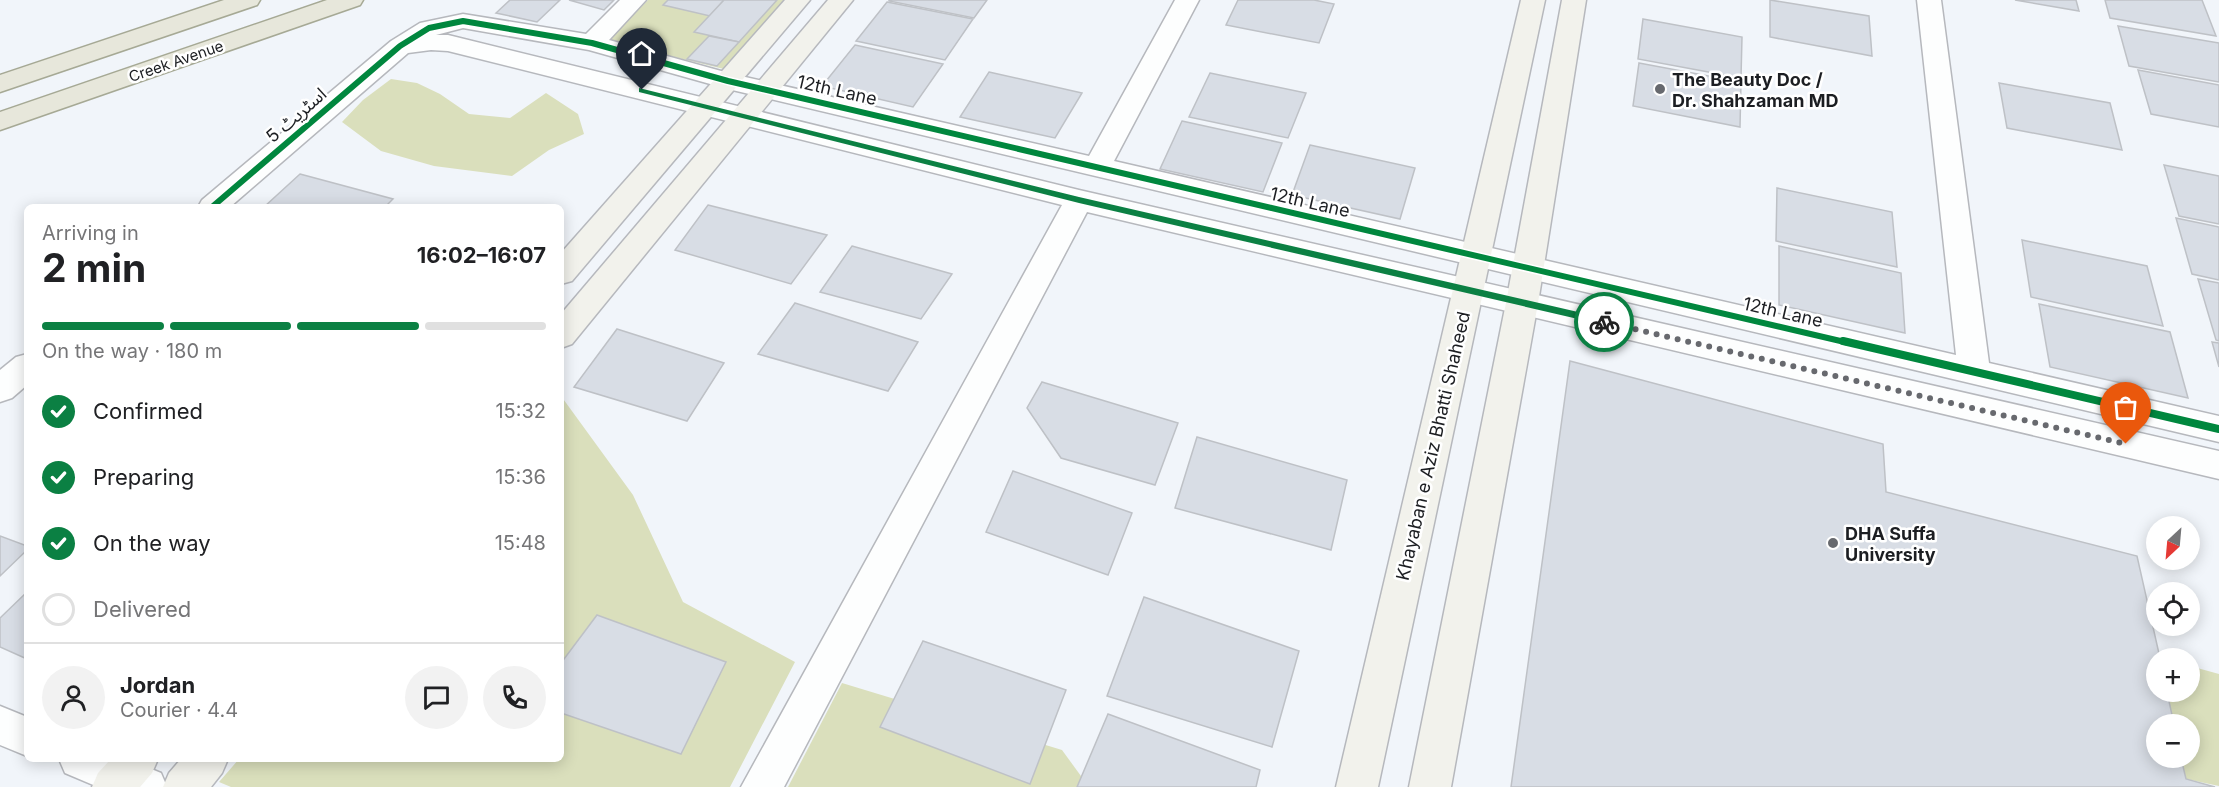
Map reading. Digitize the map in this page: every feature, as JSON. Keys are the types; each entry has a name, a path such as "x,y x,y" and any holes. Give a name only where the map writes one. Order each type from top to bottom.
{"main road":[{"name":"Creek Avenue","path":"0,84 249,0"},
{"name":"Creek Avenue","path":"0,122 351,0"}],"street":[{"path":"592,43 634,0"},
{"path":"564,270 798,0"},
{"path":"564,332 841,0"},
{"path":"1096,168 1188,0"},
{"name":"Khayaban e Aziz Bhatti Shaheed","path":"1357,787 1533,0"},
{"path":"1430,787 1522,303 1526,267 1574,0"},
{"path":"1929,0 1974,371"},
{"name":"12th Lane","path":"400,46 423,29 445,22 462,21 592,43 728,81 2219,429"},
{"path":"400,46 431,42 448,43 1079,200 2219,465"},
{"name":"اسٹریٹ 5","path":"216,204 400,46"},
{"path":"762,787 1079,200"},
{"path":"0,389 24,369"},
{"path":"0,725 24,736"},
{"path":"87,762 130,778"},
{"path":"184,787 205,762"}],"green space":[{"path":"648,0 790,0 728,70 608,41"},
{"path":"391,79 417,83 440,94 469,114 510,118 546,93 578,114 584,134 549,150 512,176 434,166 381,151 342,122 363,100"},
{"path":"564,400 633,495 683,602 795,662 730,787 231,787 219,782 236,762 564,762"},
{"path":"2200,669 2219,674 2219,786 2186,779 2183,768 2200,768 2200,714 2172,714 2169,702 2200,702"},
{"path":"842,683 1062,750 1089,787 788,787"}],"building":[{"path":"510,0 560,0 537,22 496,13"},
{"path":"569,0 614,0 604,10"},
{"path":"668,0 724,0 710,16 663,5"},
{"path":"724,0 777,0 739,42 694,32"},
{"path":"889,0 987,0 974,18 889,1"},
{"path":"1238,0 1314,0 1334,4 1319,43 1226,25"},
{"path":"1770,0 1869,16 1872,56 1770,37"},
{"path":"2015,0 2076,0 2079,11"},
{"path":"2105,0 2202,0 2216,36 2110,18"},
{"path":"887,2 973,19 945,60 856,41"},
{"path":"1643,19 1742,37 1741,78 1638,59"},
{"path":"2118,26 2219,43 2219,82 2129,66"},
{"path":"709,36 739,42 717,66 687,59"},
{"path":"855,45 943,64 913,107 822,86"},
{"path":"1639,63 1741,82 1740,127 1633,106"},
{"path":"2138,70 2219,85 2219,127 2151,114"},
{"path":"989,72 1082,93 1055,138 960,117"},
{"path":"1210,73 1306,93 1288,138 1189,117"},
{"path":"1999,83 2110,103 2122,150 2007,128"},
{"path":"1182,121 1282,143 1263,192 1160,169"},
{"path":"1310,145 1415,168 1400,219 1292,195"},
{"path":"2164,165 2219,176 2219,224 2179,216"},
{"path":"300,174 393,199 388,204 267,204"},
{"path":"1777,188 1892,212 1897,267 1776,241"},
{"path":"708,205 827,235 791,284 675,250"},
{"path":"2176,218 2219,227 2219,280 2192,274"},
{"path":"2022,240 2147,266 2163,326 2031,297"},
{"path":"852,246 952,274 921,319 820,292"},
{"path":"1779,246 1901,273 1905,333 1779,305"},
{"path":"2198,279 2219,283 2219,341 2216,340"},
{"path":"795,303 918,342 888,391 758,354"},
{"path":"2039,304 2170,332 2188,398 2050,367"},
{"path":"617,329 724,363 687,421 574,387"},
{"path":"2212,342 2219,343 2219,367"},
{"name":"DHA Suffa University","path":"1570,361 1883,444 1886,492 2137,556 2146,596 2146,636 2155,636 2158,648 2146,648 2146,702 2169,702 2172,714 2146,714 2146,768 2183,768 2186,779 2215,787 1511,787"},
{"path":"1042,382 1178,423 1155,485 1061,458 1027,408"},
{"path":"1197,437 1347,480 1331,550 1175,508"},
{"path":"1013,471 1132,513 1108,575 986,532"},
{"path":"0,536 24,545 24,553 0,576"},
{"path":"24,595 24,658 0,647 0,618"},
{"path":"1144,597 1299,651 1272,747 1107,696"},
{"path":"597,615 726,662 681,754 564,714 564,659"},
{"path":"923,641 1066,690 1030,784 880,727"},
{"path":"1108,714 1260,770 1256,787 1077,787"}],"cycle path":[{"path":"216,204 400,46 429,28 463,21 592,43 728,81 2219,429"}],"way so far":[{"path":"1604,322 2126,444"}],"place":[{"name":"The Beauty Doc / Dr. Shahzaman MD","path":"1660,89"},
{"name":"DHA Suffa University","path":"1833,543"}],"route":[{"path":"642,90 1079,200 1604,322"}]}
